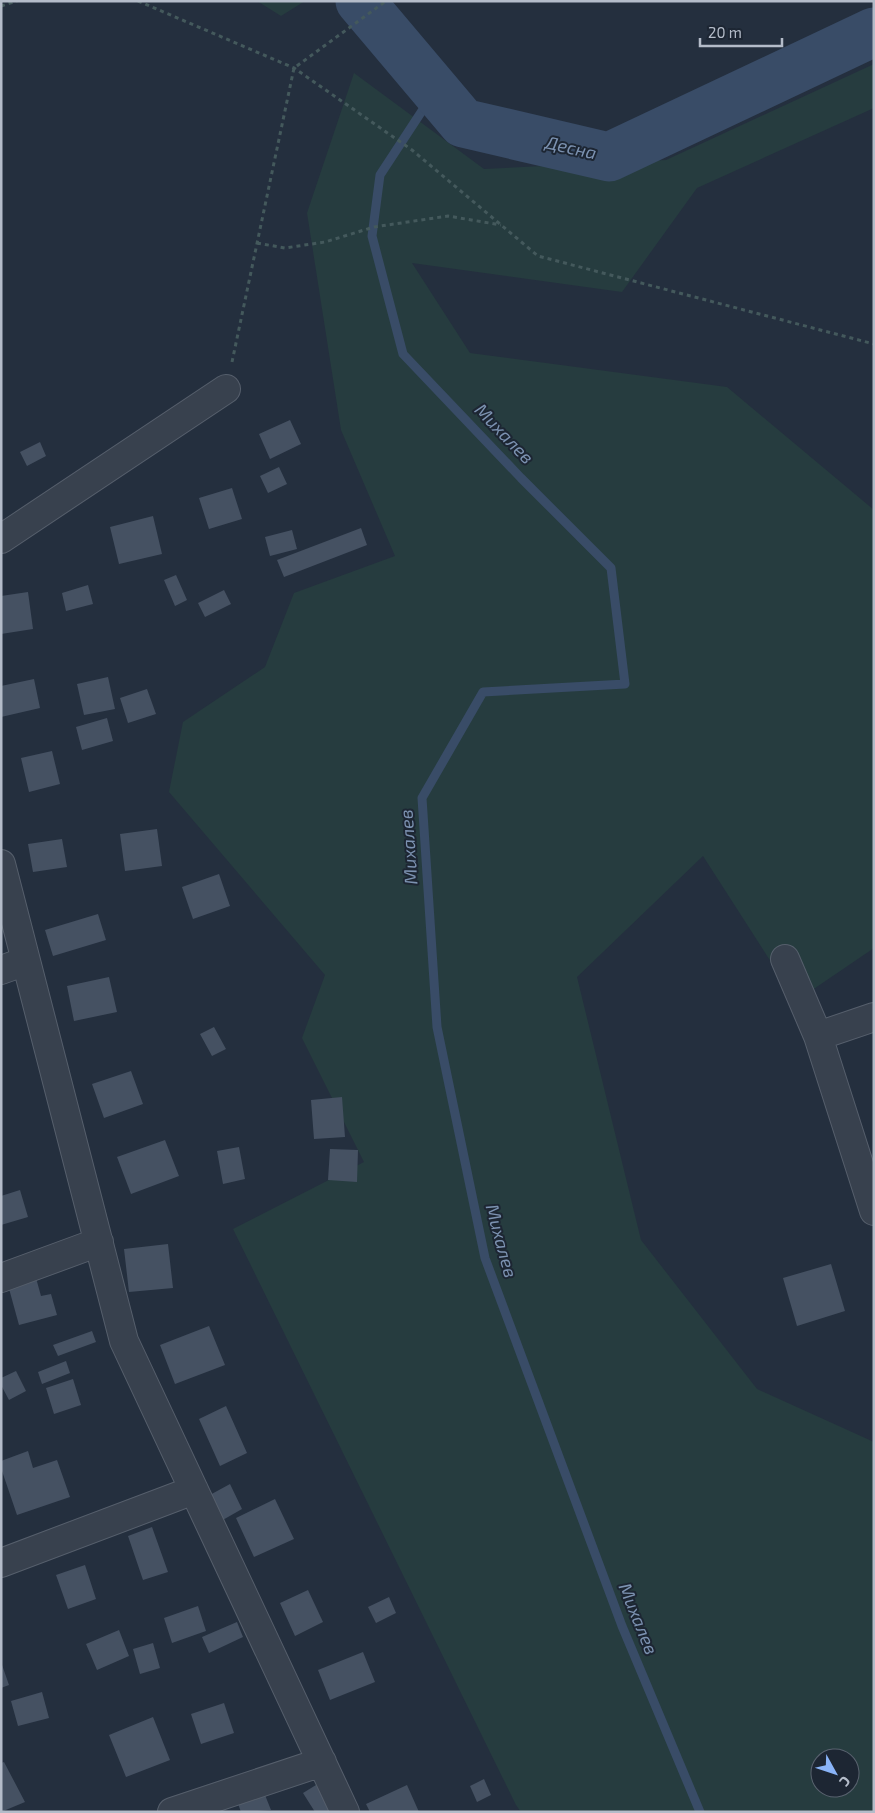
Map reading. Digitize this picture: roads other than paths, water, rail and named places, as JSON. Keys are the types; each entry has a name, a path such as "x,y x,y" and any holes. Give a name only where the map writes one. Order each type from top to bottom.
{"street":[{"path":"1,539 226,389"},
{"path":"1,864 14,965 99,1242 124,1340 345,1812"},
{"path":"785,959 818,1036 874,1211"},
{"path":"818,1036 874,1017"},
{"path":"1,1278 99,1242"},
{"path":"1,1563 194,1490"},
{"path":"172,1812 322,1762"}],"waterway":[{"name":"Десна","path":"360,1 463,123 609,157 874,32"},
{"name":"Михалев","path":"435,91 380,175 372,236 403,354 521,478 611,568 625,684 483,692 422,798 437,1027 485,1258 622,1626 700,1812"}]}
